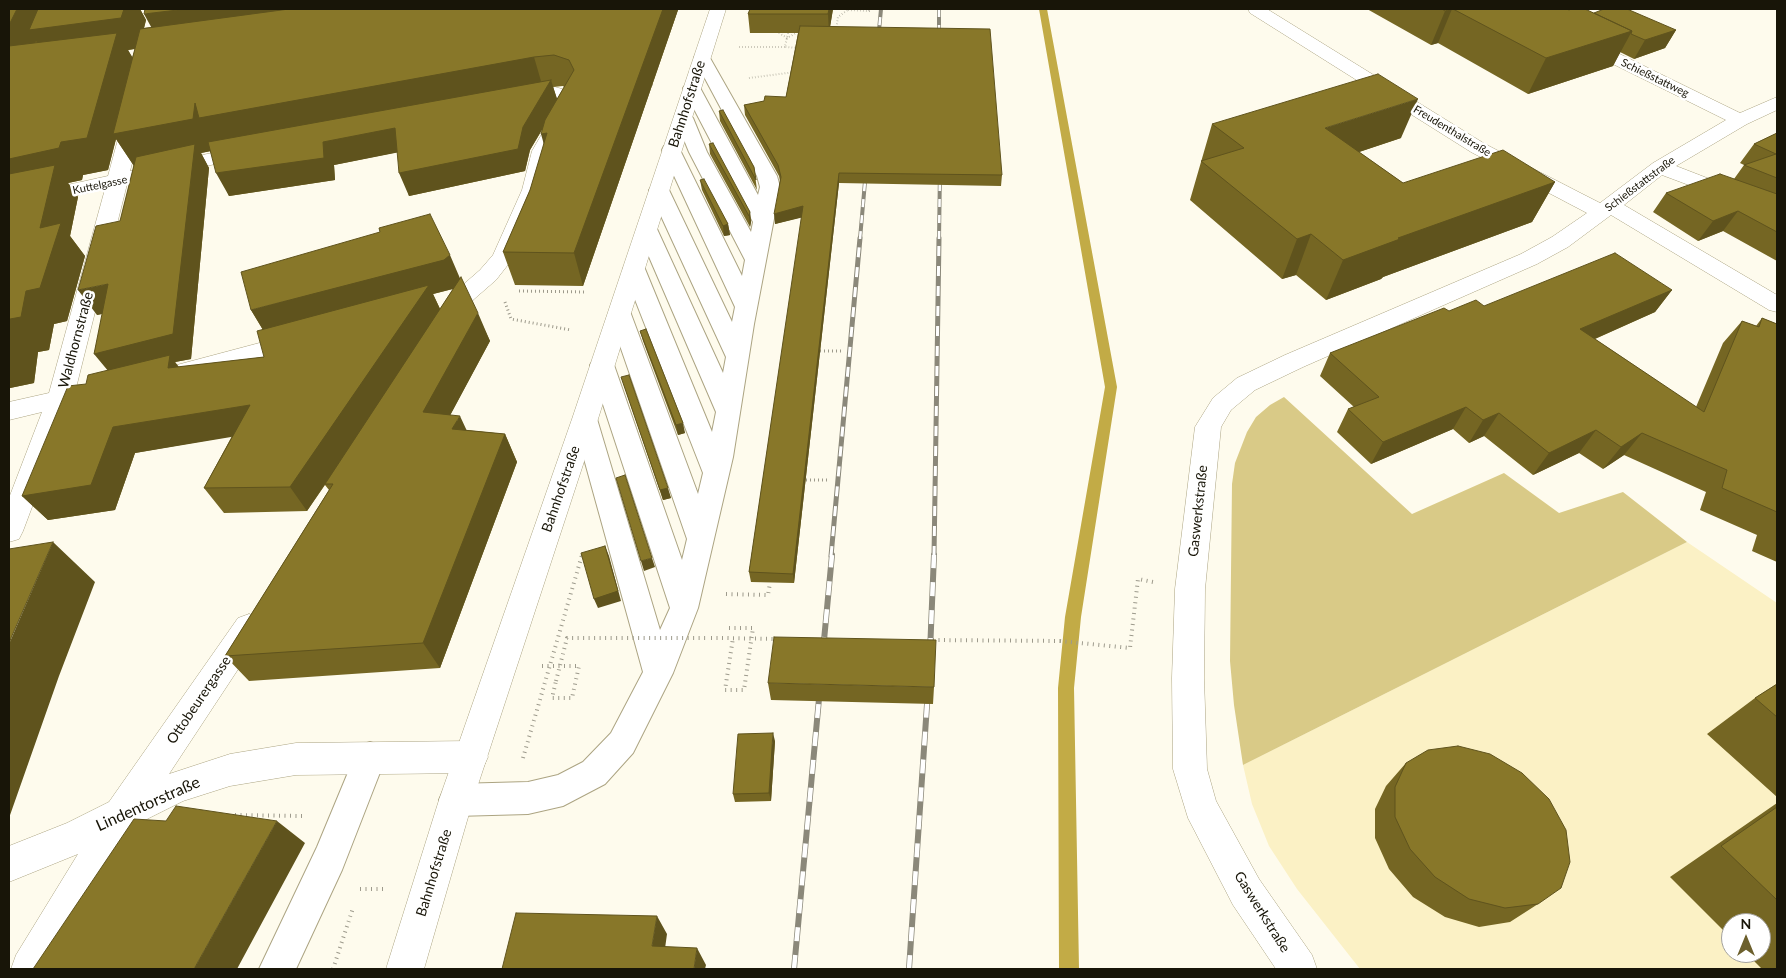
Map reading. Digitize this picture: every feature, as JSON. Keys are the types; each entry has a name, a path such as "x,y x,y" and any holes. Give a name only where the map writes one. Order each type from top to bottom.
{"street":[{"name":"Bahnhofstraße","path":"405,969 470,757 620,314 671,150 684,118 718,9"},
{"name":"Freudenthalstraße","path":"1256,9 1478,148 1606,209 1777,305"},
{"name":"Schießstattweg","path":"1516,9 1740,120"},
{"name":"Waldhornstraße","path":"9,531 60,400 139,94"},
{"path":"435,342 468,292 488,275 503,257 532,190 542,151 571,100 569,97 555,94 505,102"},
{"name":"Schießstattstraße","path":"1560,242 1606,209 1660,166 1740,120 1777,103"},
{"name":"Kuttelgasse","path":"9,204 262,148"},
{"path":"1660,166 1777,212"},
{"name":"Gaswerkstraße","path":"1298,969 1246,892 1200,806 1190,769 1188,678 1190,589 1208,427 1222,404 1246,384 1520,262 1560,242"},
{"path":"436,302 468,292"},
{"path":"161,377 321,334"},
{"path":"9,411 99,391"},
{"name":"Ottobeurergasse","path":"30,969 120,816 266,604"},
{"name":"Lindentorstraße","path":"9,864 78,836 176,788 230,770 296,759 470,757"}],"lane":[{"path":"456,800 528,798 563,790 594,774 622,743 658,673 686,600 716,473 762,221 770,188 769,180 702,58"},
{"path":"692,88 762,221"},
{"path":"684,118 698,152 756,261"},
{"path":"671,150 746,307"},
{"path":"659,190 737,357"},
{"path":"647,229 728,412"},
{"path":"634,269 716,473"},
{"path":"620,314 700,540"},
{"path":"602,365 686,600"},
{"path":"585,419 658,673"},
{"path":"277,969 330,858 370,757"}],"path":[{"path":"844,31 836,30 838,17 848,9 869,9"},
{"path":"779,33 787,38"},
{"path":"785,48 788,33"},
{"path":"787,38 796,33"},
{"path":"739,47 805,48"},
{"path":"646,85 656,85"},
{"path":"502,291 510,319 571,330"},
{"path":"468,292 586,292"},
{"path":"820,351 842,351"},
{"path":"806,480 830,480"},
{"path":"931,640 1060,641 1130,648 1138,579"},
{"path":"686,600 768,595 770,583"},
{"path":"729,628 753,628 744,690 725,690 732,638"},
{"path":"580,666 572,698 552,698 567,638 706,638"},
{"path":"722,638 782,639"},
{"path":"233,815 295,816 345,820"},
{"path":"357,898 363,881"},
{"path":"333,969 354,906"}],"shaded area":[{"path":"1284,397 1412,514 1504,473 1559,513 1623,492 1687,542 1243,765 1230,661 1232,484 1235,463 1247,432 1256,417 1270,405"},
{"path":"1687,542 1777,603 1777,969 1360,969 1297,889 1269,846 1252,804 1243,765"}],"building":[{"path":"9,9 17,9 9,25"},
{"path":"38,9 124,9 121,18 29,30"},
{"path":"145,9 186,9 144,14"},
{"path":"289,9 663,9 574,253 503,252 530,190 547,133 541,134 545,120 574,70 569,60 554,55 534,57 199,118 195,103 193,119 113,134 140,29"},
{"path":"750,9 829,9 828,14 748,14"},
{"path":"1453,9 1585,9 1632,31 1546,58"},
{"path":"1604,9 1627,9 1676,30 1645,40 1631,34 1632,31 1594,13"},
{"path":"800,26 990,29 1002,175 839,173 793,574 749,572 803,206 774,214 781,177 778,165 744,105 764,101 765,96 786,97"},
{"path":"117,33 87,138 61,142 59,148 9,159 9,46"},
{"path":"1378,74 1418,99 1325,128 1403,183 1503,150 1555,182 1398,238 1400,239 1343,260 1311,234 1297,239 1201,161 1244,148 1212,124"},
{"path":"551,80 523,127 518,149 399,173 395,128 323,142 324,158 216,173 208,142"},
{"path":"723,110 754,167 756,180 719,111"},
{"path":"1777,133 1777,178 1744,165 1776,154 1754,144"},
{"path":"713,143 750,212 749,216 709,144"},
{"path":"195,144 173,334 94,354 108,284 78,290 96,226 120,221 136,157"},
{"path":"55,165 40,228 61,223 40,288 26,291 21,317 10,319 9,325 9,174"},
{"path":"1720,174 1777,194 1777,232 1738,211 1713,221 1666,193"},
{"path":"704,179 728,224 723,226 700,180"},
{"path":"430,214 450,255 444,260 251,310 241,272 380,232 379,228"},
{"path":"1615,253 1672,290 1580,329 1704,412 1742,321 1759,327 1762,318 1777,324 1777,512 1722,488 1727,470 1642,433 1621,447 1596,430 1549,453 1499,413 1483,420 1466,407 1383,442 1348,409 1379,397 1330,353 1444,308 1449,311 1476,300 1484,306"},
{"path":"461,277 478,313 423,412 460,416 452,429 505,434 423,643 225,656 333,484 325,484"},
{"path":"429,285 290,487 204,488 250,405 113,427 91,485 22,496 68,386 86,384 88,375 170,355 168,368 264,357 257,331"},
{"path":"646,329 683,423 676,425 640,331"},
{"path":"629,375 668,488 660,490 621,377"},
{"path":"625,475 652,558 641,561 616,478"},
{"path":"53,542 11,638 9,644 9,549"},
{"path":"605,546 618,591 594,599 581,553"},
{"path":"774,637 936,640 934,687 768,683"},
{"path":"1777,684 1777,717 1755,698"},
{"path":"773,733 769,793 733,794 738,734"},
{"path":"1458,746 1490,754 1522,773 1549,799 1566,830 1570,862 1561,888 1538,904 1505,908 1469,899 1435,877 1410,849 1395,817 1395,787 1406,763 1428,750"},
{"path":"176,806 277,821 194,969 33,969 134,819 166,821"},
{"path":"1777,807 1777,900 1721,846"},
{"path":"516,913 657,916 652,946 697,948 694,969 502,969"}],"waterway":[{"path":"1043,9 1111,387 1073,617 1066,688 1069,969"}],"railway":[{"path":"878,41 881,9"},
{"path":"939,9 939,43"},
{"path":"860,239 866,170"},
{"path":"939,239 940,170"},
{"path":"831,556 860,238"},
{"path":"934,556 939,238"},
{"path":"823,651 832,555"},
{"path":"930,652 934,555"},
{"path":"794,969 820,688"},
{"path":"909,969 928,690"}]}
